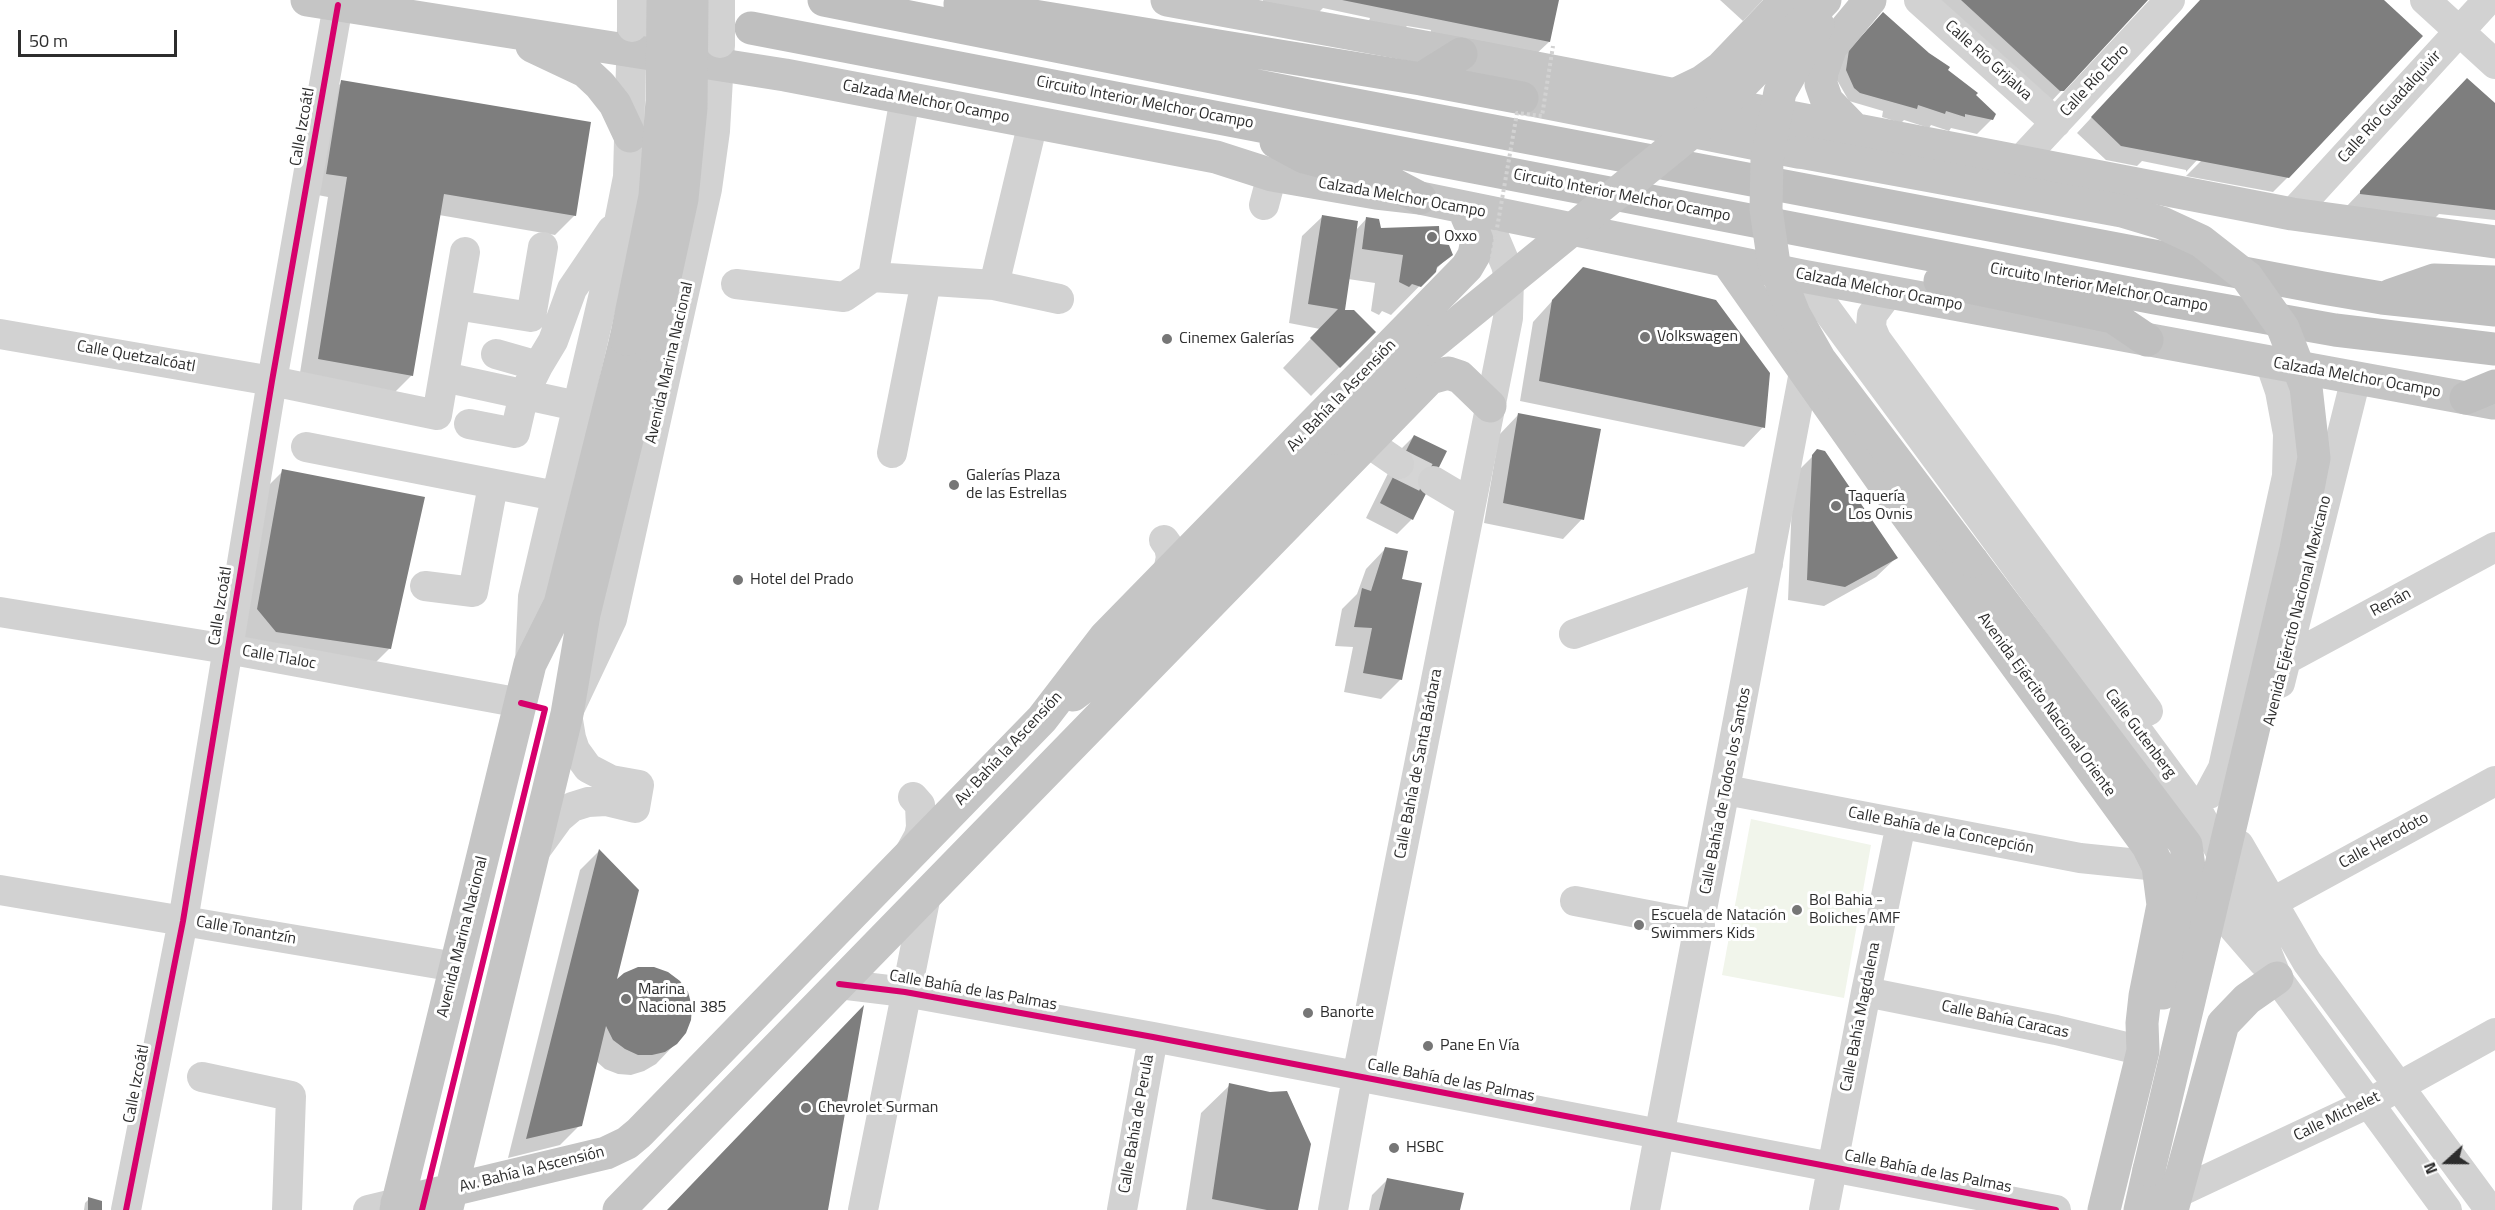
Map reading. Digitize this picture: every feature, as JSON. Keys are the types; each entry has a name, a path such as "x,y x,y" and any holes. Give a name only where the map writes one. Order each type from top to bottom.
{"highway":[{"path":"824,0 874,3 994,33 1308,96 2382,298 2495,310"},
{"path":"933,0 1421,78 1522,98"},
{"name":"Circuito Interior Melchor Ocampo","path":"751,28 1879,247 2335,330 2495,349"},
{"path":"852,46 994,33"},
{"path":"1421,78 1470,55"},
{"path":"1235,121 1304,157 1378,176 1420,198"},
{"path":"1879,247 1932,279 2113,317 2147,340"},
{"path":"2382,298 2434,280 2495,282"}],"main road":[{"name":"Avenida Marina Nacional","path":"449,1200 567,714 584,614 638,342 655,196 663,101 663,0"},
{"path":"683,0 714,49"},
{"name":"Avenida Marina Nacional","path":"387,1208 456,967 530,664 560,604 682,199 691,108 692,0"},
{"path":"1167,0 1250,8 1470,55 2292,214 2495,242"},
{"path":"1674,95 1703,81 1721,68 1786,0"},
{"path":"1042,718 1119,661 1406,365 1709,118 1825,0"},
{"path":"1832,0 1780,92 1767,159 1766,209 1774,264 1794,314 1820,360 2186,845 2191,882 2190,905 2183,933 2143,1051"},
{"path":"1855,130 1827,101 1821,84 1822,72 1831,47 1870,0"},
{"name":"Calzada Melchor Ocampo","path":"322,3 492,29 632,26 905,98 1216,157 1268,190 1376,193 1420,198 1802,276 2356,378 2485,396"},
{"path":"492,29 585,71 615,104 630,136"},
{"path":"1470,55 1522,98 2122,211 2172,227 2201,241 2247,277 2283,328 2306,387 2313,458 2296,549 2140,1210"},
{"name":"Av. Bahía la Ascensión","path":"387,1208 449,1200 606,1153 627,1143 639,1133 1042,718 1105,637 1467,267 1474,255 1477,240 1473,209"},
{"name":"Avenida Ejército Nacional Oriente","path":"1727,261 1887,488 2148,846 2158,866 2163,905 2145,996 2142,1023 2143,1051 2104,1210"},
{"path":"620,1210 1430,378 1448,373 1460,376 1490,406"},
{"path":"2173,1202 2223,1024 2247,999 2277,978"},
{"path":"639,1133 666,1162"}],"street":[{"name":"Avenida Marina Nacional","path":"567,714 612,620 707,189 715,131 714,49 720,0"},
{"name":"Calle Río Grijalva","path":"1919,0 2056,123"},
{"name":"Calle Río Ebro","path":"2020,161 2170,0"},
{"path":"2425,0 2495,64"},
{"name":"Calle Río Guadalquivir","path":"2292,214 2488,0"},
{"name":"Calle Izcoátl","path":"126,1210 183,921 272,381 322,3"},
{"name":"Avenida Marina Nacional","path":"530,664 532,597 622,215 628,177 632,26"},
{"path":"873,277 905,98"},
{"path":"994,285 1033,122"},
{"path":"1473,209 1506,265 1509,277 1508,318"},
{"path":"469,424 515,433 524,394 553,341 572,290 622,215"},
{"path":"1508,318 1530,285 1592,234"},
{"path":"456,305 531,316 543,247"},
{"path":"465,252 444,377 577,406"},
{"name":"Calle Gutenberg","path":"1802,276 1940,446 2209,794 2307,962 2490,1210"},
{"path":"736,284 844,297 873,277 994,285 1059,299"},
{"path":"892,453 926,280"},
{"name":"Calle Gutenberg","path":"1889,292 1872,315 1871,327 1940,446 2201,817 2244,894 2277,978 2447,1210"},
{"name":"Calle Bahía de Santa Bárbara","path":"1333,1210 1357,1077 1508,318"},
{"name":"Calle Quetzalcóatl","path":"0,334 272,381 437,415 444,377"},
{"path":"496,354 538,366"},
{"path":"2209,794 2223,768 2288,477 2288,434 2280,391 2270,362"},
{"name":"Calle Bahía de Todos los Santos","path":"1645,1210 1804,372"},
{"name":"Avenida Ejército Nacional Mexicano","path":"2238,843 2287,659 2356,378"},
{"path":"1367,442 1399,464"},
{"path":"1887,488 1940,446"},
{"path":"306,447 556,496"},
{"path":"1433,481 1470,503"},
{"path":"425,586 473,592 493,485"},
{"path":"1164,540 1171,557 1168,572"},
{"name":"Renán","path":"2287,659 2495,547"},
{"path":"1574,634 1768,564"},
{"name":"Calle Tlaloc","path":"0,612 228,649 521,703"},
{"path":"534,853 559,818 572,807 588,802 606,801 635,808 639,785 611,780 588,768 575,750 567,714"},
{"name":"Calle Herodoto","path":"2274,902 2495,781"},
{"name":"Calle Bahía de la Concepción","path":"1726,790 2080,858 2158,866"},
{"path":"908,855 919,836 921,827 920,805 913,797"},
{"name":"Calle Bahía Magdalena","path":"1824,1210 1901,825"},
{"path":"2186,845 2230,924 2277,978"},
{"name":"Calle Tonantzín","path":"0,890 456,967"},
{"path":"863,1210 926,895"},
{"path":"1575,901 1700,925"},
{"name":"Calle Bahía de las Palmas","path":"839,984 905,992 1153,1037 2056,1210"},
{"name":"Calle Bahía Caracas","path":"1866,992 2056,1030 2143,1051"},
{"name":"Calle Michelet","path":"2173,1202 2369,1103 2495,1033"},
{"name":"Calle Bahía de Perula","path":"1122,1210 1153,1037"},
{"path":"202,1077 291,1096 287,1210"}],"path":[{"path":"1492,257 1517,113 1542,116 1553,46"}],"shaded area":[{"name":"Bol Bahia - Boliches AMF","path":"1751,819 1871,845 1844,998 1722,975"}],"building":[{"path":"1342,0 1559,0 1550,42"},
{"path":"1961,0 2148,0 2064,91 2060,91"},
{"path":"2200,0 2384,0 2423,36 2289,178 2121,146 2091,117"},
{"path":"1883,12 1929,53 1950,67 1948,70 1978,93 1976,95 1996,114 1993,120 1965,114 1965,117 1946,111 1945,114 1918,105 1917,109 1860,93 1854,88 1846,70 1849,50"},
{"path":"2467,78 2495,103 2495,210 2360,194 2360,191"},
{"path":"341,80 591,122 576,216 444,194 413,376 318,359 347,177 326,174"},
{"path":"1322,215 1358,221 1345,310 1354,310 1376,332 1340,368 1310,338 1338,309 1308,304"},
{"path":"1366,217 1379,219 1381,228 1439,226 1440,244 1449,245 1453,255 1437,267 1436,272 1421,287 1412,284 1409,287 1399,282 1403,255 1362,249"},
{"name":"Volkswagen","path":"1583,267 1716,300 1770,373 1765,428 1539,381 1552,300"},
{"path":"1518,413 1601,429 1584,520 1503,503"},
{"path":"1414,435 1447,451 1413,520 1380,503"},
{"name":"Taquería Los Ovnis","path":"1817,449 1825,451 1898,558 1845,587 1807,580 1812,455"},
{"path":"282,469 425,497 391,649 276,632 257,609"},
{"path":"1385,547 1408,551 1402,579 1422,583 1402,680 1363,673 1372,628 1354,627 1362,588 1371,591"},
{"name":"Marina Nacional 385","path":"599,849 639,890 617,979 638,967 654,967 668,972 680,981 688,992 692,1006 691,1020 686,1033 677,1044 665,1052 652,1055 638,1055 625,1049 613,1040 606,1026 582,1126 526,1139"},
{"name":"Chevrolet Surman","path":"864,1005 828,1210 667,1210"},
{"path":"1229,1083 1270,1092 1287,1091 1311,1144 1298,1210 1267,1210 1212,1199"},
{"path":"1387,1178 1464,1193 1460,1210 1379,1210"},
{"path":"88,1197 102,1201 102,1210 88,1210"}],"tunnel":[{"path":"1399,464 1433,481"}],"cycle path":[{"path":"126,1210 183,921 272,381 338,5"},
{"path":"422,1210 545,709 521,703"},
{"path":"839,984 905,992 1153,1037 2056,1210"}],"place":[{"name":"Oxxo","path":"1432,237"},
{"name":"Volkswagen","path":"1645,337"},
{"name":"Cinemex Galerías","path":"1167,339"},
{"name":"Galerías Plaza de las Estrellas","path":"954,485"},
{"name":"Taquería Los Ovnis","path":"1836,506"},
{"name":"Hotel del Prado","path":"738,580"},
{"name":"Bol Bahia - Boliches AMF","path":"1797,910"},
{"name":"Escuela de Natación Swimmers Kids","path":"1639,925"},
{"name":"Marina Nacional 385","path":"626,999"},
{"name":"Banorte","path":"1308,1013"},
{"name":"Pane En Vía","path":"1428,1046"},
{"name":"Chevrolet Surman","path":"806,1108"},
{"name":"HSBC","path":"1394,1148"}]}
